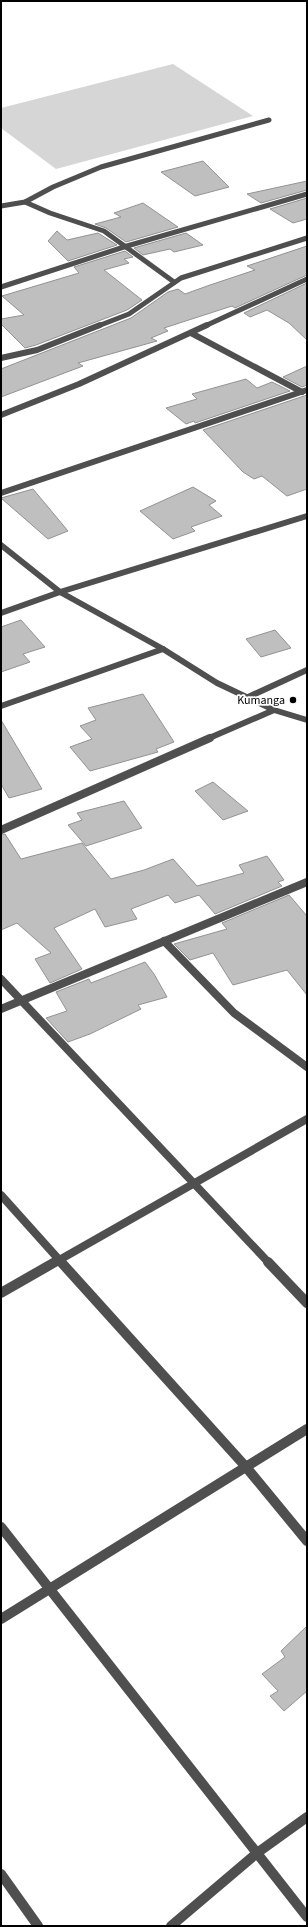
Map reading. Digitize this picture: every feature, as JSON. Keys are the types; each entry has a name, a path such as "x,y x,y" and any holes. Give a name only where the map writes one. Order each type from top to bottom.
{"street":[{"path":"1,206 25,202 53,187 101,167 269,120"},
{"path":"1,287 127,246 307,194"},
{"path":"25,202 50,213 104,230 174,282"},
{"path":"1,358 37,350 128,314 140,308 174,282 307,238"},
{"path":"1,415 120,367 307,279"},
{"path":"191,333 305,391"},
{"path":"1,493 305,391"},
{"path":"1,613 60,592 307,516"},
{"path":"1,545 60,592 217,682 246,698 274,710 307,720"},
{"path":"1,706 163,650"},
{"path":"246,698 307,670"},
{"path":"1,830 274,710"},
{"path":"1,1009 307,882"},
{"path":"164,941 234,1013 307,1067"},
{"path":"1,979 307,1303"},
{"path":"1,1293 307,1119"},
{"path":"1,1194 61,1259 246,1467 307,1541"},
{"path":"1,1619 307,1429"},
{"path":"1,1527 307,1917"},
{"path":"171,1926 257,1853 307,1817"},
{"path":"1,1874 38,1926"}],"shaded area":[{"path":"173,64 253,116 56,169 1,128 1,108"}],"building":[{"path":"203,161 229,187 195,196 161,172"},
{"path":"307,181 307,190 261,203 247,194"},
{"path":"307,198 307,219 293,223 270,209"},
{"path":"143,203 178,227 126,242 106,228 95,224 121,217 114,213"},
{"path":"57,231 67,240 98,233 117,245 68,261 48,241"},
{"path":"186,233 203,245 174,252 170,249 143,255 134,248"},
{"path":"307,246 307,275 235,308 232,306 164,328 168,331 151,338 157,341 78,363 83,366 1,397 1,369 131,318 168,292 178,289 185,294 255,270 247,266"},
{"path":"125,251 133,257 124,259 129,263 104,270 142,300 127,310 25,348 1,324 1,319 24,315 2,296 79,273 74,267"},
{"path":"307,283 307,340 289,323 267,310 250,317 244,313"},
{"path":"307,366 307,385 302,387 283,377"},
{"path":"246,379 257,388 272,382 290,391 195,423 194,421 186,424 166,408 197,399 192,394"},
{"path":"307,395 307,489 287,496 262,476 254,479 243,472 203,430"},
{"path":"193,487 216,501 209,505 222,516 191,527 195,531 173,539 140,511"},
{"path":"33,489 68,531 48,539 1,498"},
{"path":"21,620 45,647 23,654 30,662 1,672 1,627"},
{"path":"275,630 291,648 261,657 246,639"},
{"path":"143,694 174,742 156,749 158,752 90,771 70,747 92,739 80,726 96,720 88,708"},
{"path":"1,720 42,789 9,798 1,784"},
{"path":"213,782 248,811 223,820 195,791"},
{"path":"124,801 142,828 86,846 68,825 82,820 77,813"},
{"path":"5,834 21,859 82,843 111,879 144,870 173,859 197,886 244,873 239,865 267,856 284,880 278,882 282,886 215,914 199,895 175,903 168,895 131,909 137,919 105,927 95,909 54,928 82,969 50,983 35,959 51,953 17,923 1,930 1,835"},
{"path":"289,895 307,916 307,995 287,970 233,985 213,953 190,960 174,944 227,929 222,923"},
{"path":"145,962 154,974 167,997 138,1005 141,1009 90,1034 68,1042 46,1018 67,1011 56,992 89,979 91,983"},
{"path":"307,1626 307,1691 284,1711 270,1696 278,1691 262,1674 285,1657 281,1651"}],"place":[{"name":"Kumanga","path":"293,700"}]}
